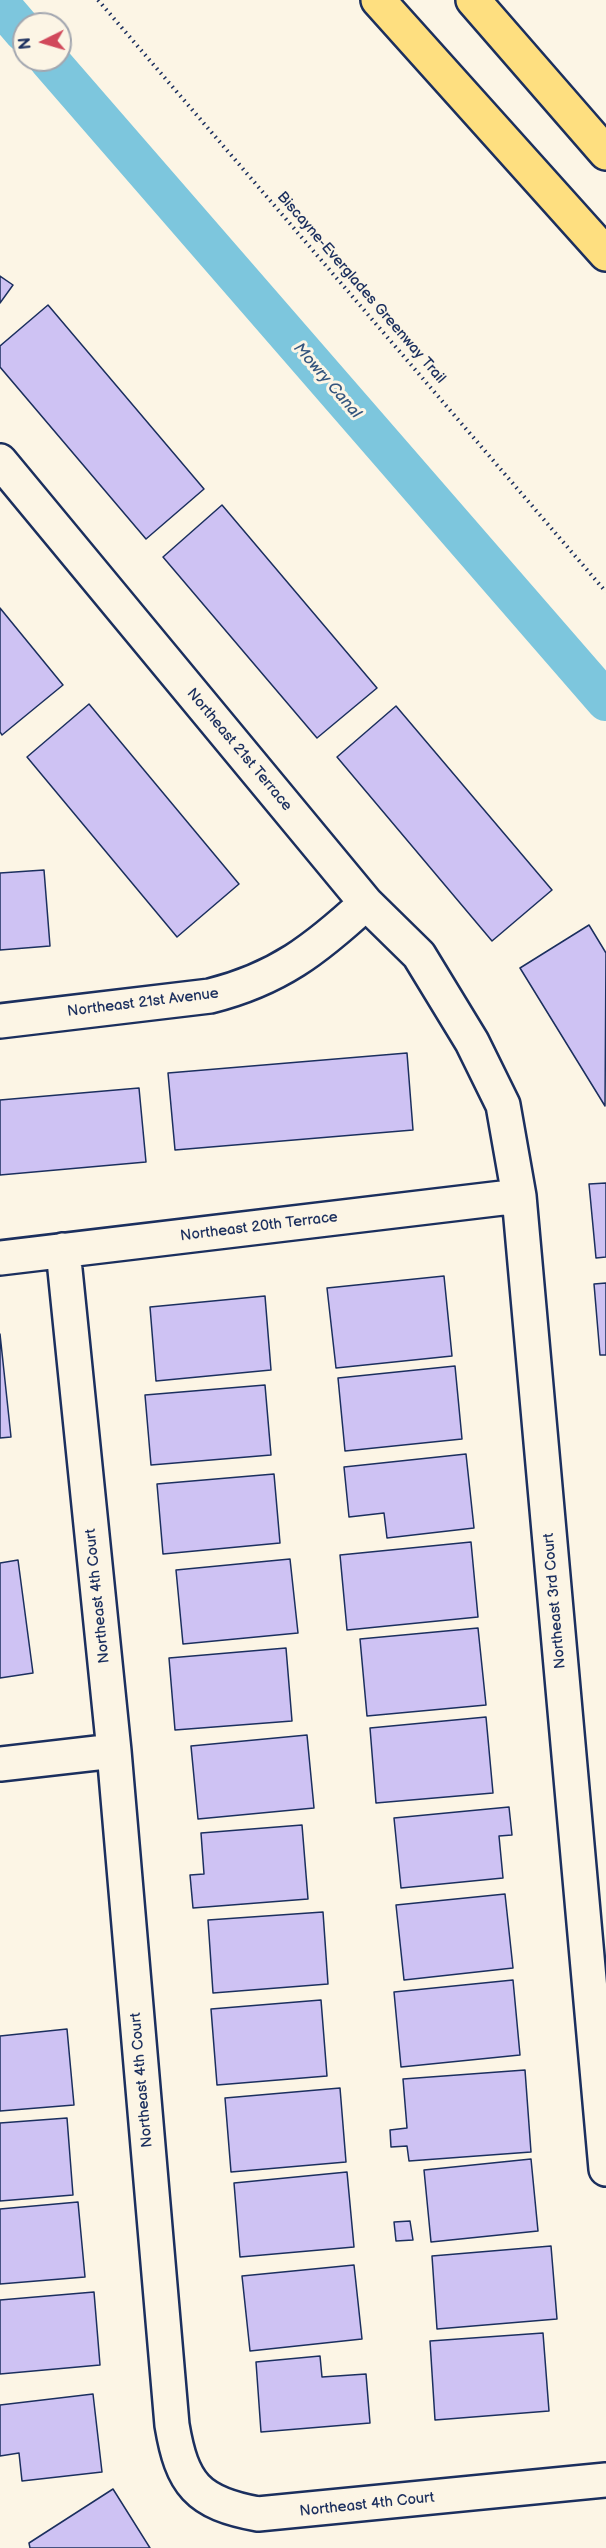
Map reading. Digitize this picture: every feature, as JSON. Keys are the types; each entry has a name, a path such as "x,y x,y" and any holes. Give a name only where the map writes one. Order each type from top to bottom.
{"highway":[{"path":"378,0 606,254"},
{"path":"472,0 606,153"}],"street":[{"name":"Northeast 21st Terrace","path":"0,461 366,903 419,955 472,1042"},
{"name":"Northeast 21st Avenue","path":"0,1021 210,996 242,988 321,944 366,903"},
{"name":"Northeast 3rd Court","path":"472,1042 503,1105 519,1196 606,2169"},
{"name":"Northeast 20th Terrace","path":"0,1258 519,1196"},
{"name":"Northeast 4th Court","path":"63,1250 114,1751 172,2424 177,2452 186,2475 197,2489 214,2503 232,2510 258,2514 606,2480"},
{"path":"0,1764 114,1751"}],"path":[{"name":"Biscayne-Everglades Greenway Trail","path":"98,0 606,592"}],"building":[{"path":"0,276 13,285 0,303"},
{"path":"48,305 204,489 146,539 0,367 0,346"},
{"path":"222,505 377,688 317,738 163,557"},
{"path":"0,608 63,685 2,735 0,732"},
{"path":"89,704 239,884 177,937 27,757"},
{"path":"396,706 552,890 492,941 337,757"},
{"path":"44,870 50,946 0,950 0,873"},
{"path":"589,925 606,953 605,1106 520,968"},
{"path":"407,1053 413,1130 175,1150 168,1073"},
{"path":"139,1088 146,1162 0,1175 0,1100"},
{"path":"606,1183 606,1257 596,1258 589,1184"},
{"path":"444,1276 452,1356 336,1368 327,1288"},
{"path":"606,1283 606,1355 600,1355 594,1284"},
{"path":"265,1296 271,1370 156,1381 150,1307"},
{"path":"0,1334 11,1437 0,1438"},
{"path":"455,1366 462,1439 345,1451 338,1378"},
{"path":"265,1385 271,1455 151,1465 145,1395"},
{"path":"466,1454 474,1528 387,1538 384,1513 349,1517 344,1467"},
{"path":"274,1474 280,1543 163,1554 157,1484"},
{"path":"471,1542 478,1617 347,1630 340,1555"},
{"path":"290,1559 298,1633 183,1644 176,1570"},
{"path":"18,1560 33,1673 0,1678 0,1563"},
{"path":"478,1628 486,1705 367,1716 360,1639"},
{"path":"286,1648 292,1721 175,1730 169,1658"},
{"path":"486,1717 493,1793 376,1803 370,1728"},
{"path":"307,1735 314,1808 198,1819 191,1746"},
{"path":"509,1807 512,1835 499,1836 503,1878 401,1888 394,1818"},
{"path":"302,1825 308,1899 193,1908 190,1875 204,1874 201,1833"},
{"path":"505,1894 513,1968 404,1980 396,1905"},
{"path":"323,1912 328,1984 213,1993 208,1920"},
{"path":"513,1980 520,2055 401,2067 394,1992"},
{"path":"321,2000 327,2076 217,2085 211,2009"},
{"path":"67,2029 74,2105 0,2111 0,2036"},
{"path":"525,2070 531,2152 409,2161 407,2146 391,2147 390,2130 407,2128 403,2079"},
{"path":"340,2088 346,2162 231,2172 225,2098"},
{"path":"67,2118 73,2195 0,2201 0,2123"},
{"path":"531,2159 538,2231 431,2242 424,2170"},
{"path":"347,2172 354,2247 240,2257 234,2183"},
{"path":"78,2202 85,2277 0,2284 0,2209"},
{"path":"410,2221 413,2240 396,2241 394,2222"},
{"path":"551,2246 557,2319 437,2329 432,2256"},
{"path":"354,2265 362,2339 250,2351 242,2276"},
{"path":"94,2292 100,2365 0,2374 0,2300"},
{"path":"543,2333 549,2411 435,2420 430,2341"},
{"path":"320,2356 322,2377 366,2374 370,2423 261,2432 256,2362"},
{"path":"93,2394 102,2472 22,2481 19,2453 0,2456 0,2405"},
{"path":"113,2489 150,2548 30,2548 29,2543"}],"waterway":[{"name":"Mowry Canal","path":"0,4 12,18"},
{"name":"Mowry Canal","path":"59,72 606,701"}]}
